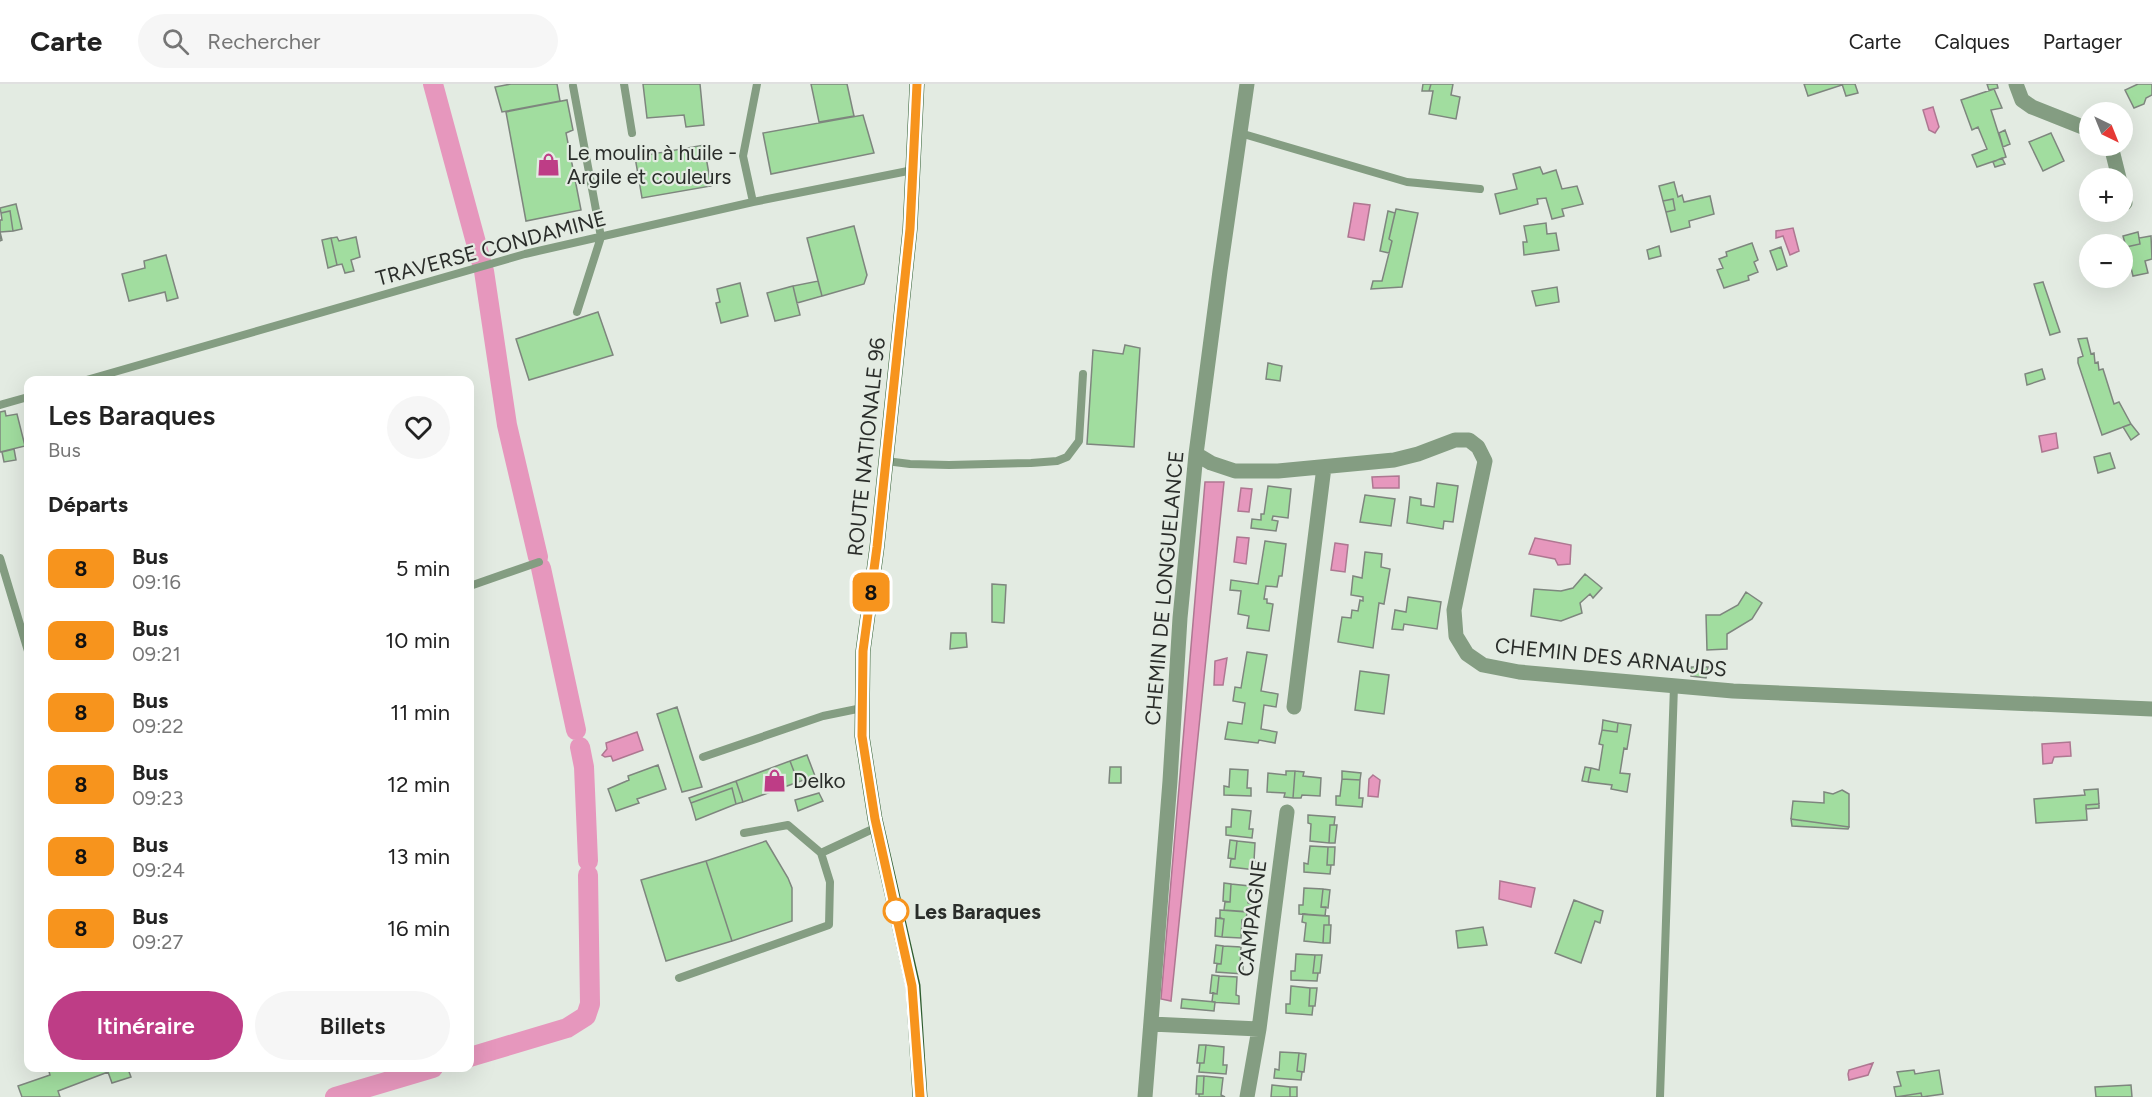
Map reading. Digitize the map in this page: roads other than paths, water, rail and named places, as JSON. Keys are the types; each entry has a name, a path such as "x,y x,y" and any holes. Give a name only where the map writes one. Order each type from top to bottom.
{"main road":[{"name":"ROUTE NATIONALE 96","path":"917,84 910,229 886,461 863,651 862,736 877,827 912,986 920,1097"}],"street":[{"name":"CHEMIN DE LONGUELANCE","path":"1145,1097 1170,781 1180,618 1196,454 1247,84"},
{"path":"2016,84 2022,100 2032,107 2079,126"},
{"name":"CHEMIN DES ARNAUDS","path":"1196,454 1234,471 1278,471 1394,460 1455,440 1469,440 1478,447 1485,461 1454,610 1456,636 1467,654 1483,666 1519,672 1733,691 2152,709"},
{"path":"1294,707 1324,467"},
{"name":"CAMPAGNE","path":"1247,1097 1259,1029 1287,812"},
{"path":"1151,1024 1259,1029"}],"lane":[{"path":"624,84 632,133"},
{"path":"753,202 743,156 757,84"},
{"path":"573,86 601,237 577,312"},
{"path":"1240,133 1407,182 1480,189"},
{"name":"TRAVERSE CONDAMINE","path":"100,376 525,254 753,202 913,170"},
{"path":"886,461 949,465 1032,463 1057,461 1067,457 1079,441 1083,374"},
{"path":"0,405 24,398"},
{"path":"0,558 24,638"},
{"path":"474,585 538,562"},
{"path":"1660,1097 1674,686"},
{"path":"703,757 823,716 862,708"},
{"path":"679,978 829,924 830,882 821,853 788,825 744,833"},
{"path":"821,853 877,827"}],"waterway":[{"path":"433,84 481,261"},
{"path":"484,271 507,425 538,557"},
{"path":"541,568 576,730"},
{"path":"580,747 584,767 588,861"},
{"path":"474,1056 567,1028 586,1016 590,1004 588,875"},
{"path":"335,1097 419,1072"}],"place":[{"name":"Le moulin à huile - Argile et couleurs","path":"549,164"},
{"name":"Delko","path":"775,780"},
{"name":"Les Baraques","path":"896,911"}]}
